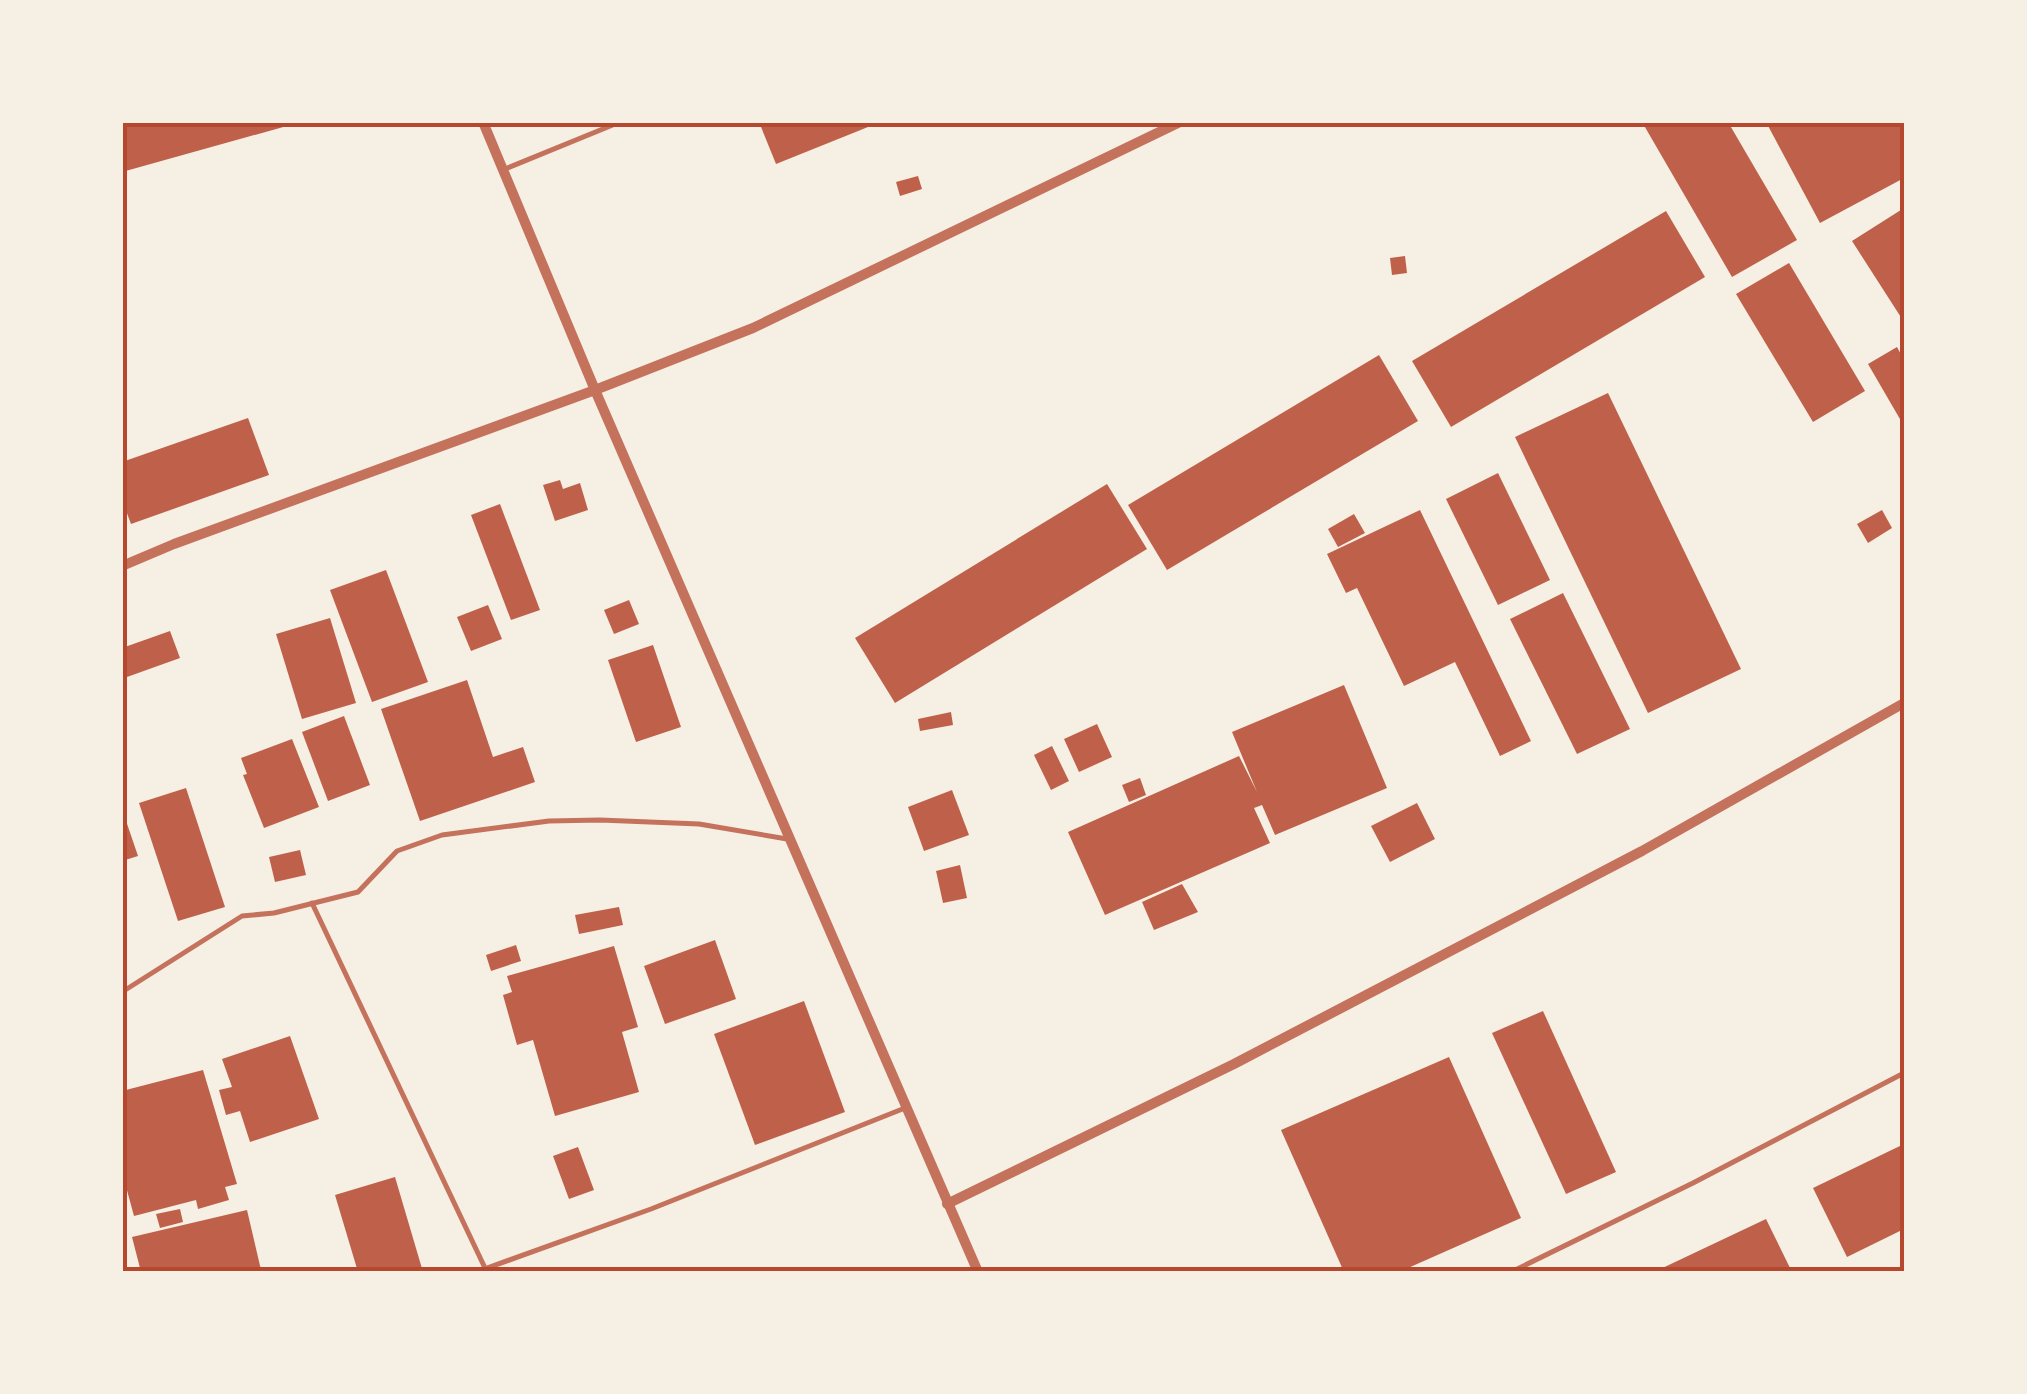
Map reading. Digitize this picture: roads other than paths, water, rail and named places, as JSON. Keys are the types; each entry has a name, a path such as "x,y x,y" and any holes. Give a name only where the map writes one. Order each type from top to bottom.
{"street":[{"path":"483,122 904,1108 978,1272"},
{"path":"122,566 754,328 1180,122"},
{"path":"947,1204 1234,1064 1642,851 1904,703"}],"lane":[{"path":"502,170 620,122"},
{"path":"122,992 242,916 274,913 358,892 398,851 442,835 549,820 600,820 698,824 789,839"},
{"path":"312,903 485,1268"},
{"path":"1510,1272 1904,1072"},
{"path":"476,1272 651,1209 904,1108"}]}
